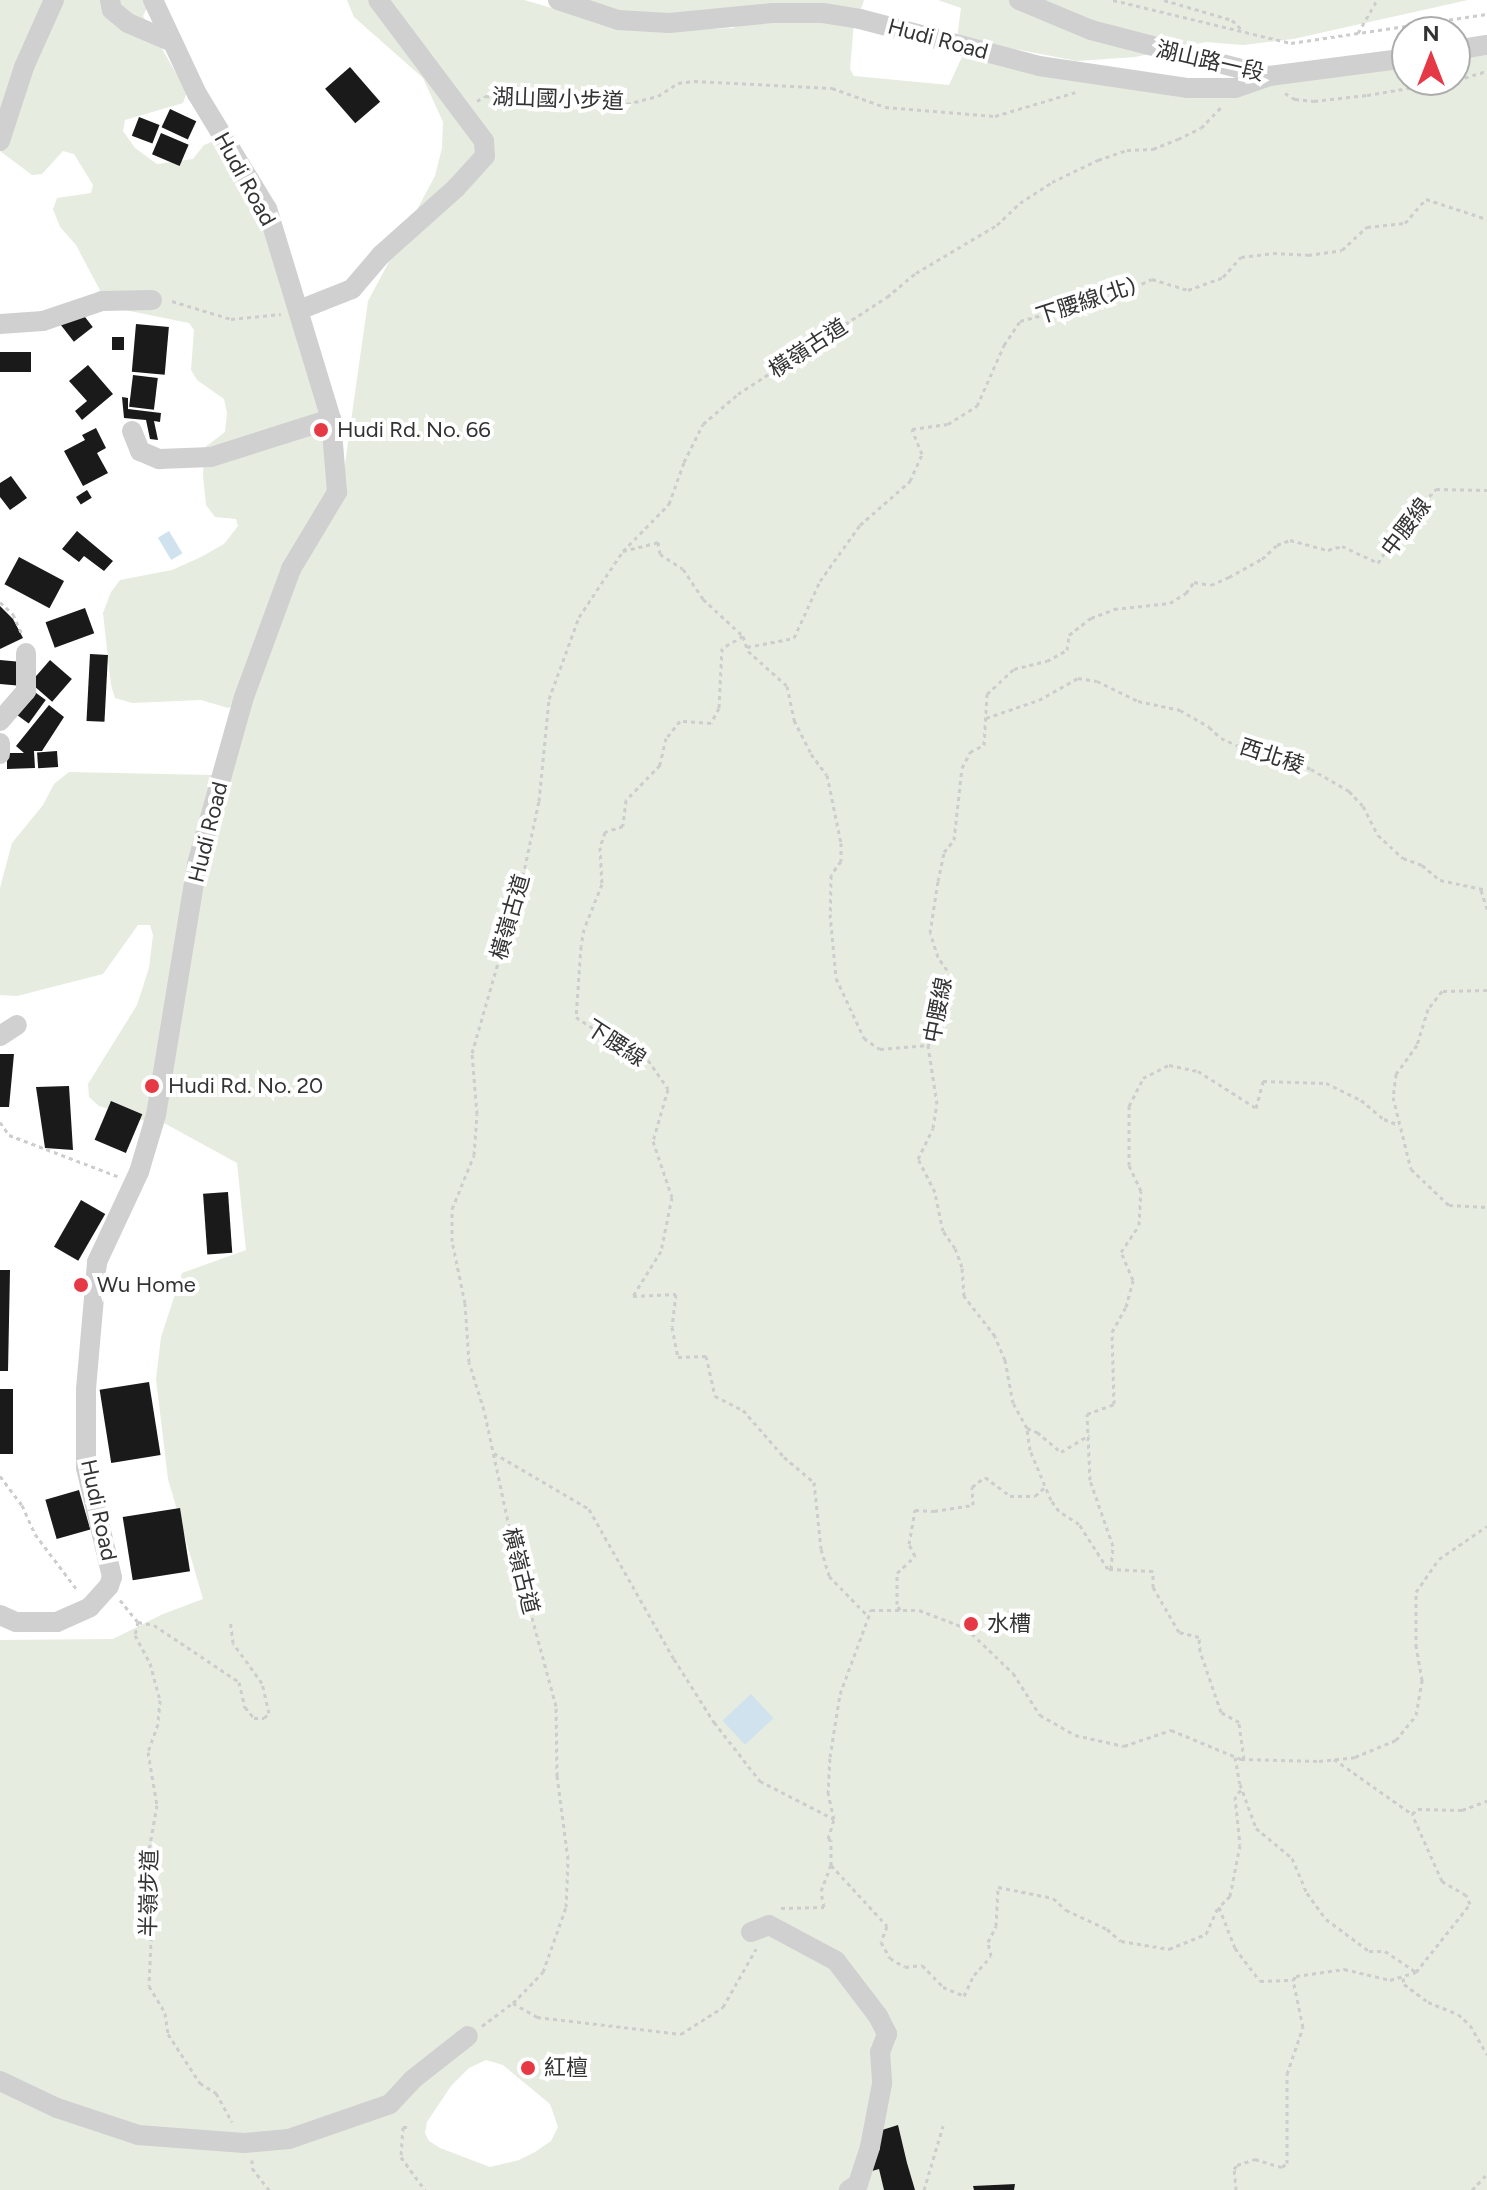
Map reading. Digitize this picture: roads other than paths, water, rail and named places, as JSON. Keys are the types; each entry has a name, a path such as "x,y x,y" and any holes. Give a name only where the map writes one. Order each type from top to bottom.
{"street":[{"path":"0,141 24,67 54,0"},
{"path":"110,0 112,10 128,23 170,41"},
{"name":"Hudi Road","path":"0,1615 16,1622 57,1622 90,1607 109,1586 112,1577 86,1468 86,1389 97,1262 139,1172 156,1115 197,864 244,697 291,569 337,492 331,419 267,209 197,94 153,0"},
{"path":"299,310 352,289 381,255 456,188 485,156 484,141 378,0"},
{"name":"Hudi Road","path":"558,0 618,20 669,23 772,13 848,17 1039,66 1188,88 1235,88 1255,84 1269,76"},
{"name":"湖山路一段","path":"1019,0 1091,30 1269,76 1391,60"},
{"path":"0,324 43,321 102,301 152,300"},
{"path":"132,431 140,451 159,459 211,457 331,419"},
{"path":"0,721 26,691 26,653"},
{"path":"0,743 0,754"},
{"path":"760,1928 836,1961 878,2016 887,2034 880,2052 882,2084 870,2147 858,2184 849,2190"},
{"path":"0,2081 57,2108 138,2135 249,2142 289,2139 390,2104 412,2080 468,2036"}],"water":[{"path":"169,531 182,553 171,560 158,538"},
{"path":"751,1694 774,1718 745,1745 722,1721"}],"place":[{"name":"Hudi Rd. No. 66","path":"321,430"},
{"name":"Hudi Rd. No. 20","path":"152,1086"},
{"name":"Wu Home","path":"81,1285"},
{"name":"水槽","path":"971,1624"},
{"name":"紅檀","path":"528,2068"}]}
